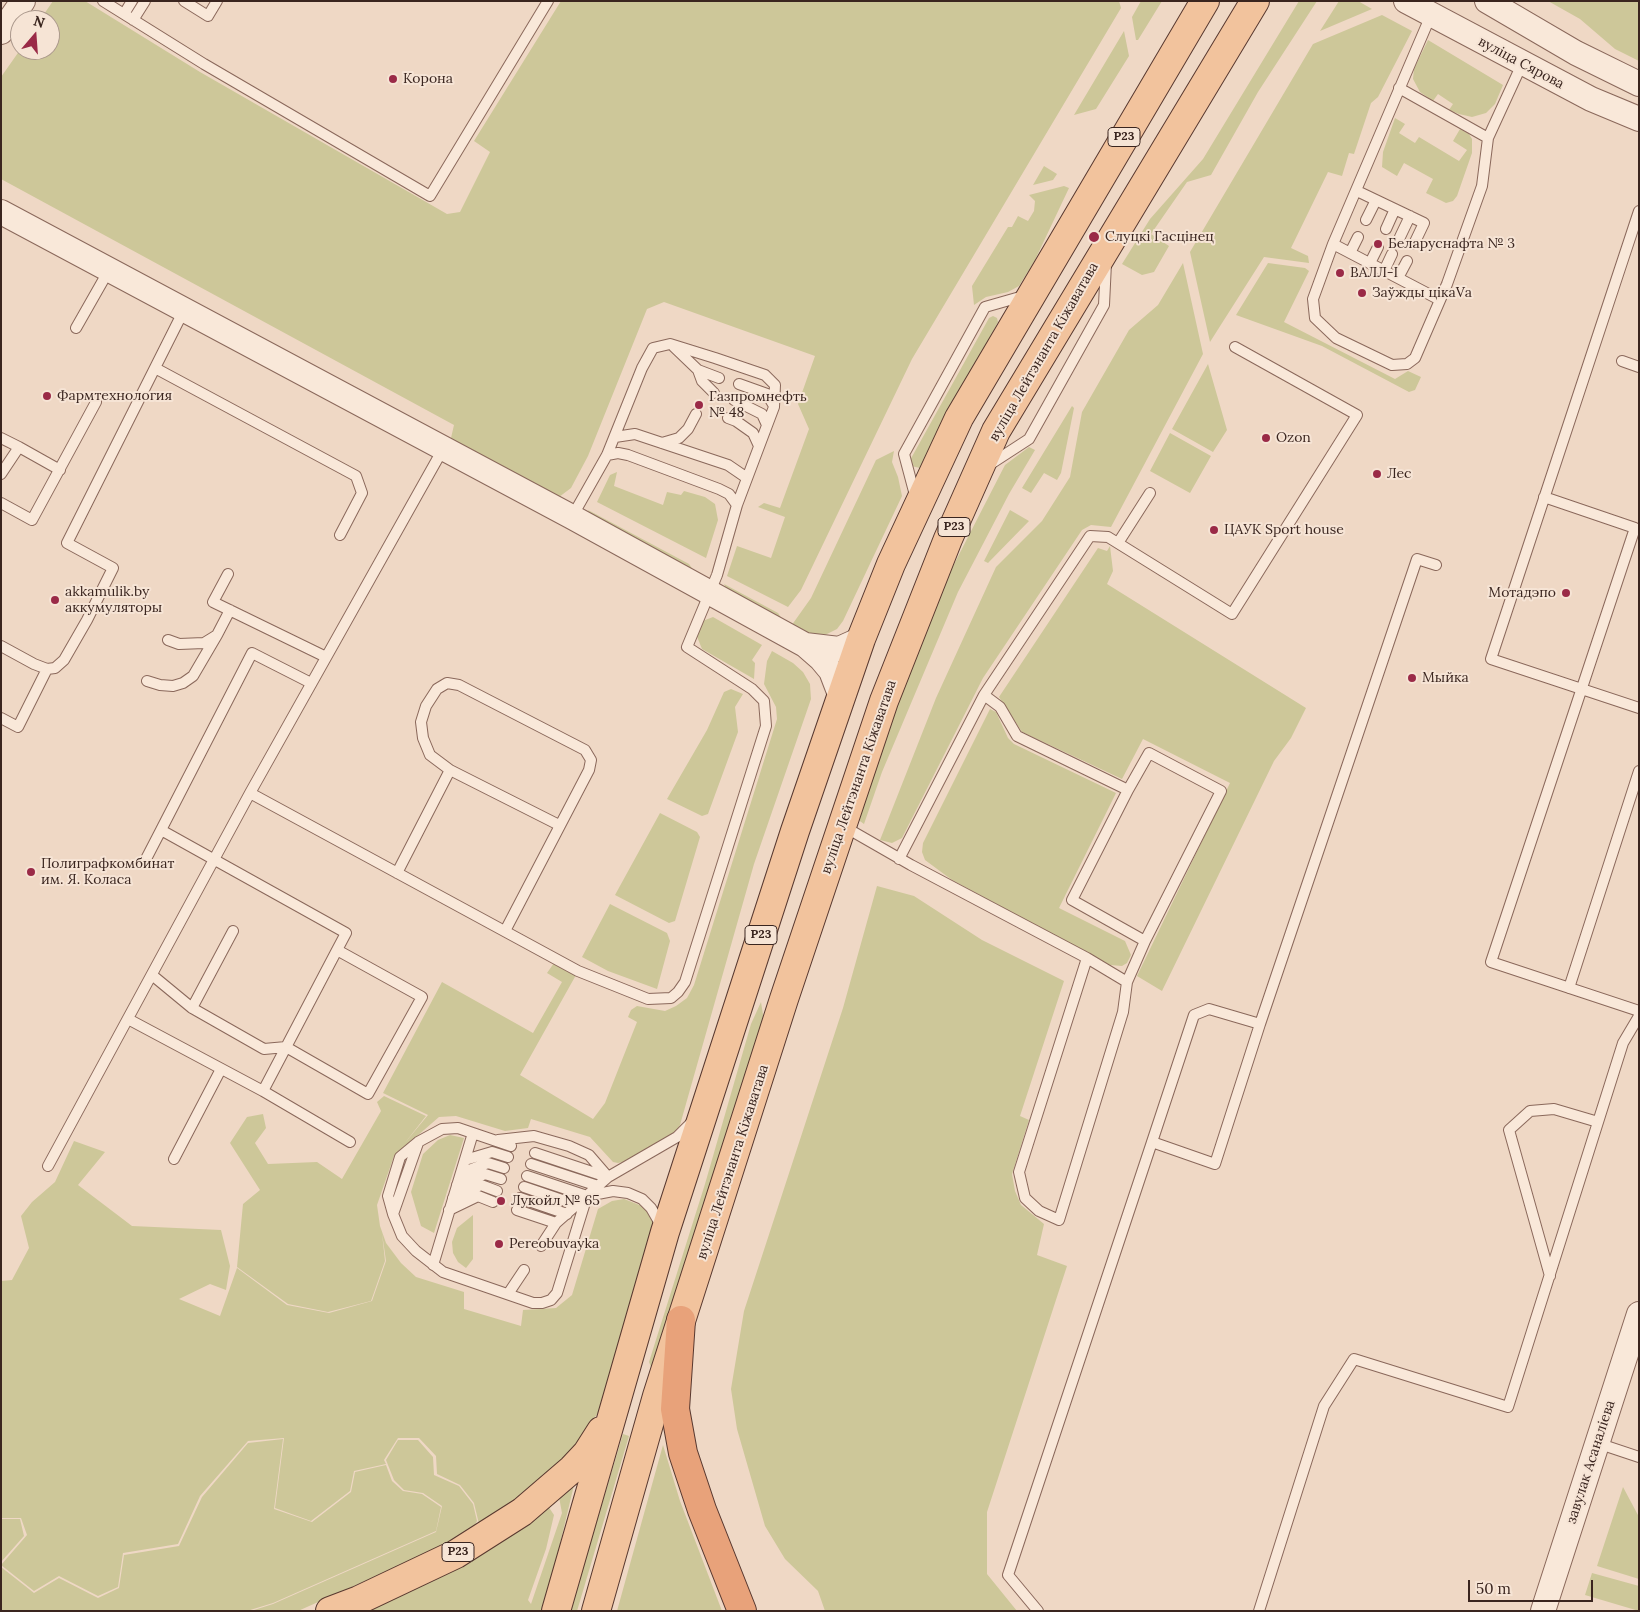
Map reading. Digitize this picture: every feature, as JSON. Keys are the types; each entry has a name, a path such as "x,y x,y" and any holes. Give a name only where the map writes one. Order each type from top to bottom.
{"highway":[{"name":"Р23","path":"681,1320 675,1409 684,1453 702,1510 742,1611"}],"main road":[{"name":"Р23","path":"556,1611 665,1232 749,971 861,639 891,564 959,418 1205,1"},
{"name":"вуліца Лейтэнанта Кіжаватава","path":"596,1611 657,1396 681,1320 842,825 911,631 996,431 1255,1"},
{"name":"Р23","path":"330,1611 358,1600 456,1554 522,1512 572,1469 587,1453 601,1430 624,1372"},
{"path":"624,1372 642,1394 649,1397 657,1396"},
{"path":"611,1422 624,1422 635,1429 645,1440"}],"street":[{"path":"1,6 4,1"},
{"path":"1,32 23,1"},
{"name":"вуліца Сярова","path":"1406,1 1591,99 1639,119"},
{"path":"1487,1 1576,53 1639,84"},
{"path":"1,212 572,517 805,645 831,671 842,697"},
{"path":"805,645 839,649 861,639"},
{"name":"завулак Асаналіева","path":"1543,1611 1639,1314"}],"lane":[{"path":"103,1 430,196 548,1"},
{"path":"124,14 132,1"},
{"path":"133,20 145,1"},
{"path":"184,1 208,16 217,1"},
{"path":"1431,15 1333,244 1313,299 1315,318 1336,338 1392,365 1407,364 1415,358 1440,300 1482,186 1488,138 1522,64"},
{"path":"1399,88 1488,138"},
{"path":"1356,191 1424,223 1414,244"},
{"path":"1366,220 1376,200"},
{"path":"1386,230 1395,209"},
{"path":"1639,211 1491,660 1639,708"},
{"path":"1400,236 1410,216"},
{"path":"1350,253 1358,236"},
{"path":"1333,244 1440,300"},
{"path":"1370,263 1378,247"},
{"path":"1384,271 1392,254"},
{"path":"1398,278 1407,261"},
{"path":"76,328 109,269"},
{"path":"1,646 47,669 55,668 64,660 87,620 113,568 67,543 184,309"},
{"path":"670,344 698,370 719,378"},
{"path":"250,793 578,971 648,999 671,998 685,982 766,726 764,701 752,689 687,647 717,575 746,478 774,407 775,386 765,375 670,344 653,348 642,368 607,455 572,517"},
{"path":"899,859 984,695 1090,536 1108,537 1232,614 1356,415 1235,347"},
{"path":"1622,361 1639,367"},
{"path":"155,368 356,476 362,493 340,535"},
{"path":"698,370 702,381 714,393"},
{"path":"739,384 767,394 774,407"},
{"path":"734,400 762,414 767,425"},
{"path":"1,503 32,520 96,402"},
{"path":"662,443 679,438 688,429 696,414"},
{"path":"728,418 736,421 753,433 759,446"},
{"path":"616,436 634,434 662,443 728,465 746,478"},
{"path":"1,438 60,470"},
{"path":"1,474 19,447"},
{"path":"48,1166 310,683 443,449"},
{"path":"607,455 618,453 628,456 719,489 729,494 737,505"},
{"path":"1118,543 1150,493"},
{"path":"1544,497 1637,529 1491,962 1639,1011"},
{"path":"1152,1142 1215,1164 1260,1024 1417,559 1436,565"},
{"path":"228,574 214,602 326,657"},
{"path":"147,681 166,686 183,683 193,676 230,610"},
{"path":"168,640 179,644 192,645 204,643 217,635"},
{"path":"146,858 252,653 310,683"},
{"path":"1,718 18,727 47,669"},
{"path":"505,931 589,770 590,760 585,750 459,685 448,683 437,688 426,706 421,722 423,738 430,755 450,770 560,825"},
{"path":"984,695 1000,707 1017,736 1128,790"},
{"path":"1087,958 1019,1172 1025,1198 1038,1211 1059,1220 1123,1012 1127,982 1145,941 1221,791 1149,753 1072,900 1145,941"},
{"path":"397,873 450,770"},
{"path":"1568,988 1639,771"},
{"path":"842,825 899,859 1087,958 1127,982"},
{"path":"161,830 346,933 263,1091"},
{"path":"192,1008 233,930"},
{"path":"152,975 192,1008 264,1049 286,1047 368,1094 422,996 337,950"},
{"path":"1038,1611 1008,1575 1194,1015 1209,1009 1260,1024"},
{"path":"1259,1611 1324,1406 1354,1359 1508,1407 1623,1043 1639,1016"},
{"path":"128,1019 222,1068 350,1142"},
{"path":"174,1160 222,1068"},
{"path":"541,1246 556,1223 608,1177 677,1137 705,1109"},
{"path":"1550,1276 1508,1130 1530,1111 1554,1109 1598,1122"},
{"path":"511,1146 458,1128 442,1129 418,1142 400,1157 388,1196 393,1214 402,1236 416,1252 443,1272 508,1294 542,1303 550,1300 557,1293 588,1196"},
{"path":"433,1265 473,1133"},
{"path":"495,1140 534,1136 569,1146 589,1154 608,1177"},
{"path":"465,1160 492,1152 508,1157"},
{"path":"535,1153 608,1177"},
{"path":"460,1173 488,1163 504,1168"},
{"path":"531,1164 598,1186"},
{"path":"457,1185 485,1174 501,1179"},
{"path":"527,1176 588,1196 613,1191 628,1193 642,1199 651,1208 665,1232"},
{"path":"453,1198 481,1185 497,1191"},
{"path":"524,1187 577,1205"},
{"path":"449,1210 478,1196 493,1202"},
{"path":"520,1198 567,1214"},
{"path":"517,1210 556,1223"},
{"path":"508,1294 524,1270"},
{"path":"1597,1443 1639,1457"}],"shaded area":[{"path":"53,1 85,1 200,72 447,214 460,212 490,152 474,141 561,1 1119,1 1121,8 912,359 801,590 788,607 727,576 737,546 771,558 785,517 758,507 764,503 780,508 809,429 798,404 815,356 664,302 647,309 588,456 571,488 559,497 457,450 451,438 454,425 1,179 1,77 13,60 60,60 60,10 47,10"},
{"path":"1141,1 1162,1 1138,40 1136,40 1132,17"},
{"path":"1299,1 1317,1 1258,92 1211,175 1187,182 1151,234 1169,246 1154,272 1142,275 1122,264 1150,219 1203,159"},
{"path":"1339,1 1358,1 1372,9 1320,31"},
{"path":"1548,1 1639,1 1639,61 1615,49 1580,19"},
{"path":"1382,15 1412,31 1378,97 1371,103 1354,154 1349,153 1342,176 1328,172 1291,248 1308,256 1309,263 1264,257 1210,342 1190,252 1313,44"},
{"path":"1124,31 1129,56 1096,109 1074,115"},
{"path":"1428,40 1503,85 1495,104 1486,113 1472,117 1459,114 1449,110 1453,104 1438,94 1433,101 1420,92 1413,79 1414,69"},
{"path":"1395,118 1405,124 1399,133 1415,143 1419,137 1459,161 1467,150 1453,141 1460,129 1469,134 1472,139 1472,153 1457,196 1453,201 1446,203 1426,193 1433,179 1404,163 1397,176 1382,167 1383,152"},
{"path":"1044,166 1057,174 1053,180 1033,185"},
{"path":"1064,186 1069,188 1035,260 1019,286 1008,292 986,297 974,305 972,286 1008,227 1012,227 1018,216 1028,221 1034,211 1035,201 1029,195"},
{"path":"1183,263 1203,354 1111,527 1091,525 1082,530 983,678 902,838 892,843 880,840 936,698 996,567 1042,521 1070,477 1082,412 1129,330 1158,305"},
{"path":"1268,263 1305,268 1309,271 1284,322 1395,379 1408,371 1421,377 1415,390 1409,392 1322,346 1236,315"},
{"path":"993,316 997,318 998,322 920,468 911,466 909,462 989,318"},
{"path":"1208,364 1227,430 1213,452 1172,429"},
{"path":"1072,406 1074,408 1061,473 1057,480 1044,473 1031,493 1022,488"},
{"path":"1170,433 1211,456 1190,493 1150,471"},
{"path":"1029,447 1035,450 1009,494 958,592 882,772 864,824 857,819 854,804 949,574 1005,465"},
{"path":"894,451 892,462 898,477 902,496 843,621 837,629 821,637 789,629 811,598 876,460"},
{"path":"617,472 614,486 663,505 667,492 681,495 684,491 705,497 715,504 718,520 706,558 597,502 610,475"},
{"path":"588,510 689,564 694,571 593,521"},
{"path":"1010,510 1029,521 988,563 984,561"},
{"path":"1110,546 1113,571 1107,584 1306,708 1291,738 1274,761 1162,991 1137,976 1230,783 1143,739 1122,779 1022,732 999,697 1098,548 1107,551"},
{"path":"724,584 778,613 782,619 778,624 729,594"},
{"path":"713,617 762,645 752,660 755,663 754,679 702,649 696,634 700,622"},
{"path":"772,651 793,663 803,672 810,684 811,699 754,864 680,1125 673,1136 627,1161 618,1163 613,1162 590,1137 531,1119 528,1128 505,1131 456,1116 439,1117 394,1156 377,1205 380,1226 386,1243 401,1263 416,1277 464,1292 464,1309 521,1326 523,1310 556,1308 572,1295 598,1209 612,1201 624,1199 642,1206 651,1214 655,1230 599,1411 571,1454 526,1493 479,1524 474,1503 460,1485 437,1474 436,1456 419,1438 398,1438 384,1460 386,1464 354,1471 350,1491 311,1521 275,1508 284,1438 248,1441 200,1496 178,1544 123,1553 118,1587 98,1596 59,1576 34,1591 1,1565 27,1535 21,1518 1,1518 1,1281 12,1280 29,1248 21,1216 32,1202 55,1182 74,1141 105,1152 78,1185 132,1226 221,1230 230,1266 226,1290 210,1284 179,1299 220,1316 237,1268 287,1305 329,1313 372,1301 386,1261 382,1233 385,1261 371,1301 328,1312 288,1304 237,1267 243,1204 260,1190 230,1143 247,1117 263,1114 266,1128 255,1143 268,1164 317,1162 342,1179 381,1111 377,1102 384,1096 426,1116 404,1144 428,1115 383,1093 442,982 533,1033 562,982 547,973 554,963 576,975 520,1075 593,1119 605,1103 637,1022 628,1017 631,1010 637,1006 665,1011 687,998 694,985 777,719 776,707 764,684 767,661"},
{"path":"731,689 743,694 735,707 738,732 708,814 702,816 667,799 707,730 724,692"},
{"path":"990,709 996,712 1008,738 1014,744 1116,793 1059,908 1125,941 1131,955 1127,963 1122,966 1110,965 952,880 925,860 922,852 923,843"},
{"path":"660,813 697,832 700,837 675,921 669,923 615,895"},
{"path":"877,886 914,896 982,940 1064,981 1020,1116 1029,1120 1012,1174 1015,1191 1021,1205 1044,1224 1037,1255 1067,1266 987,1512 987,1574 1017,1611 825,1611 818,1591 785,1559 765,1526 737,1429 731,1389 744,1311 843,1008"},
{"path":"610,904 667,933 670,941 657,989 608,971 582,957"},
{"path":"761,1002 764,1021 655,1366 651,1367 649,1362 705,1184 751,1024"},
{"path":"450,1135 464,1138 434,1233 421,1226 411,1192 423,1154 438,1140"},
{"path":"473,1215 473,1259 466,1268 458,1262 453,1253 452,1242 457,1228"},
{"path":"623,1434 629,1436 577,1611 570,1611"},
{"path":"283,1439 274,1509 312,1522 351,1492 355,1472 386,1465 392,1481 403,1491 422,1494 441,1507 436,1531 273,1603 247,1611 1,1611 1,1567 34,1593 59,1578 98,1598 119,1588 124,1555 179,1546 202,1497 248,1443"},
{"path":"398,1440 418,1440 433,1457 434,1475 459,1486 473,1504 477,1521 472,1531 448,1544 298,1611 251,1611 273,1604 436,1532 442,1506 423,1493 404,1490 394,1480 386,1460"},
{"path":"663,1445 680,1501 722,1611 617,1611"},
{"path":"574,1485 544,1611 353,1611 548,1506 554,1515 546,1549 528,1600 531,1604 562,1513 559,1497"},
{"path":"1623,1487 1639,1517 1639,1579 1597,1566"},
{"path":"1,1519 20,1519 24,1536 1,1562"},
{"path":"1592,1573 1639,1586 1639,1611 1585,1595"}],"place":[{"name":"Корона","path":"393,79"},
{"name":"Слуцкі Гасцінец","path":"1094,237"},
{"name":"Беларуснафта № 3","path":"1378,244"},
{"name":"ВАЛЛ-І","path":"1340,273"},
{"name":"Заўжды цікаVа","path":"1362,293"},
{"name":"Фармтехнология","path":"47,396"},
{"name":"Газпромнефть № 48","path":"699,405"},
{"name":"Ozon","path":"1266,438"},
{"name":"Лес","path":"1377,474"},
{"name":"ЦАУК Sport house","path":"1214,530"},
{"name":"Мотадэпо","path":"1566,593"},
{"name":"akkamulik.by аккумуляторы","path":"55,600"},
{"name":"Мыйка","path":"1412,678"},
{"name":"Полиграфкомбинат им. Я. Коласа","path":"31,872"},
{"name":"Лукойл № 65","path":"501,1201"},
{"name":"Pereobuvayka","path":"499,1244"}]}
